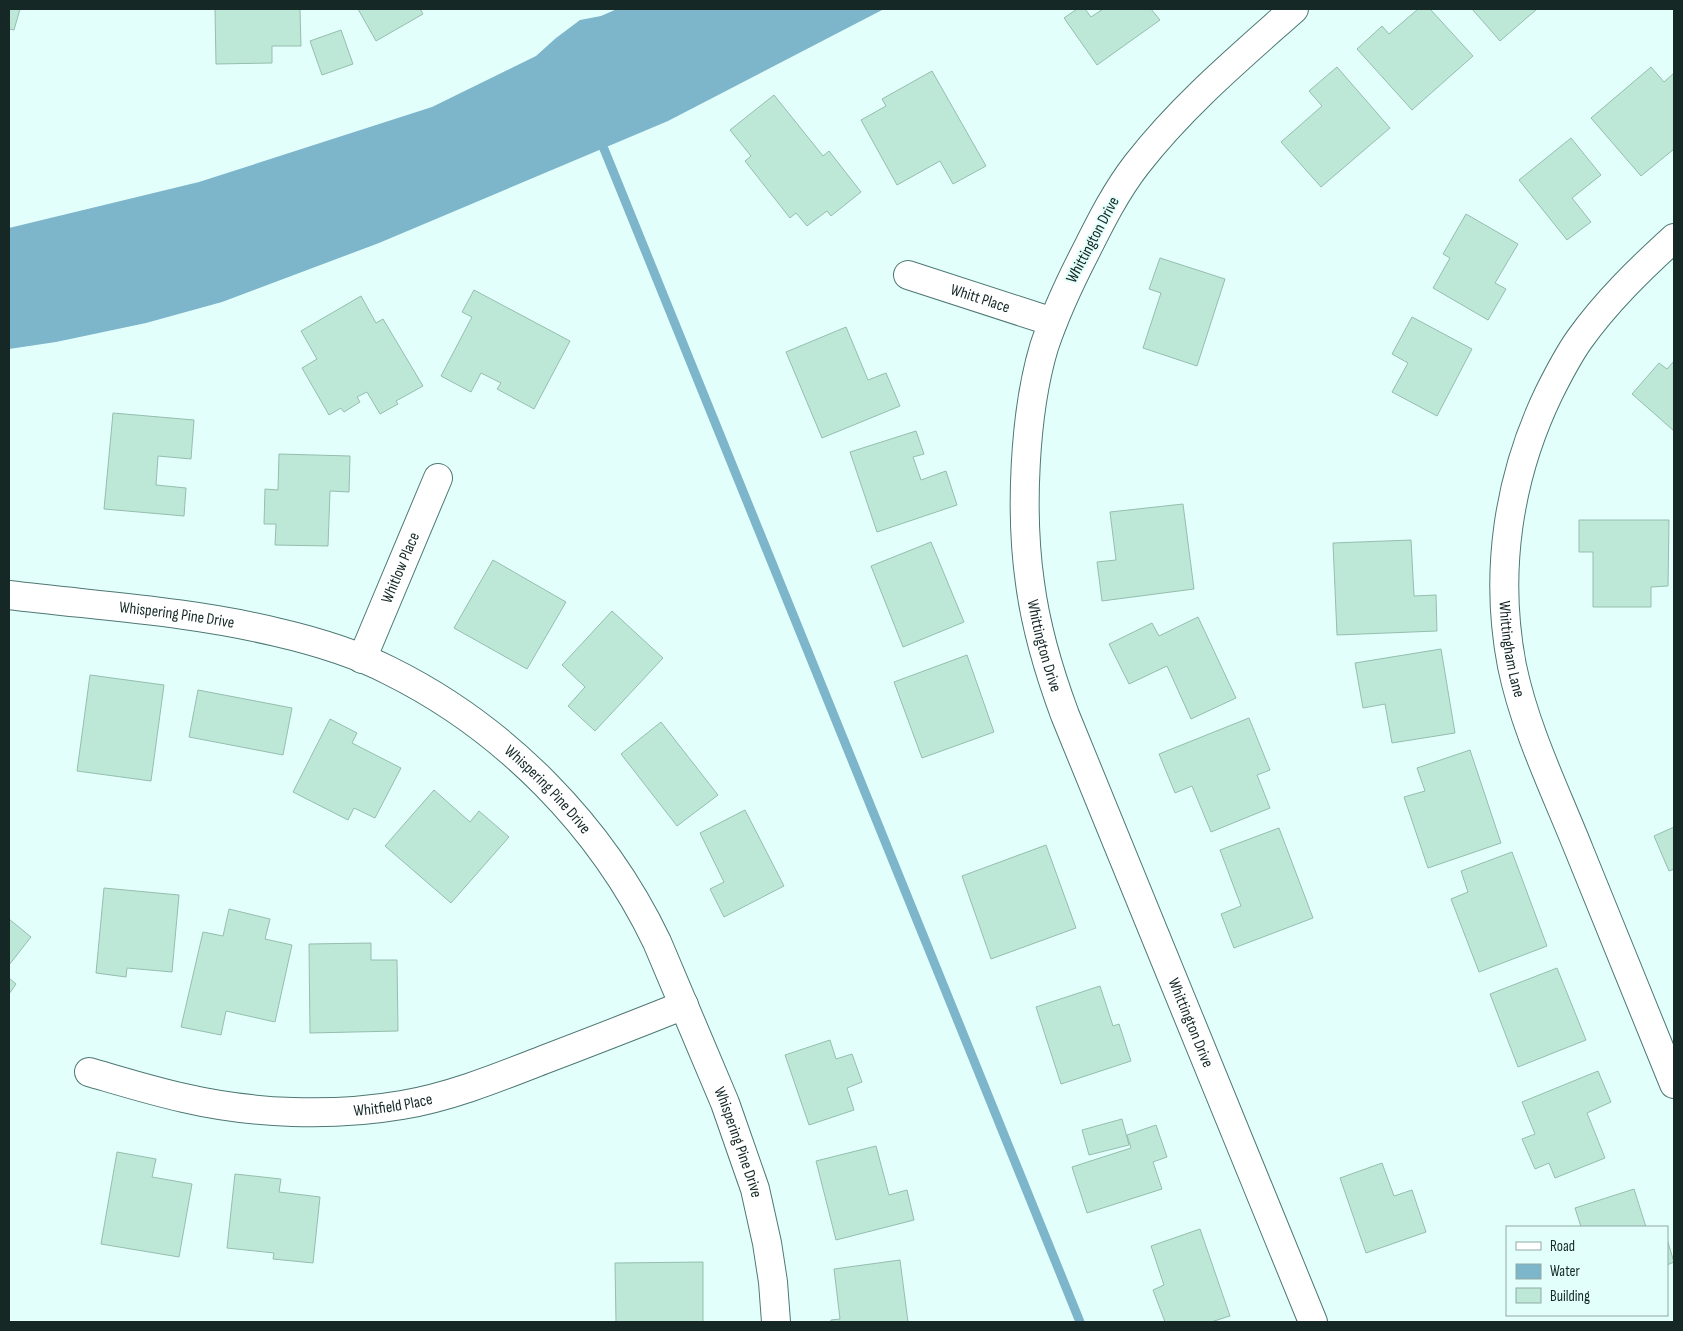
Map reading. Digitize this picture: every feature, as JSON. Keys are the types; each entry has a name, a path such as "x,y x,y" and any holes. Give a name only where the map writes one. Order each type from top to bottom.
{"street":[{"name":"Whittington Drive","path":"1294,9 1198,96 1136,165 1107,210 1077,267 1053,322 1037,377 1028,436 1026,468 1027,558 1034,608 1046,658 1065,715 1312,1322"},
{"name":"Whittingham Lane","path":"1674,238 1631,280 1592,323 1566,358 1530,437 1514,487 1506,543 1504,586 1507,638 1512,668 1533,735 1674,1084"},
{"name":"Whitt Place","path":"908,275 1053,322"},
{"name":"Whitlow Place","path":"362,659 438,478"},
{"name":"Whispering Pine Drive","path":"9,595 198,617 241,624 308,640 362,659 414,683 456,710 516,756 552,792 602,849 645,917 725,1103 755,1189 768,1253 776,1322"},
{"name":"Whitfield Place","path":"89,1072 184,1098 223,1105 297,1112 368,1109 402,1105 472,1086 684,1006"}],"water":[{"path":"617,9 884,9 668,121 379,243 222,302 146,323 56,342 9,349 9,228 199,182 432,107 536,56 580,20 601,16"}],"building":[{"path":"9,9 20,9 14,30 9,29"},
{"path":"215,9 300,9 301,46 272,46 272,63 216,64"},
{"path":"358,9 420,9 423,14 376,41"},
{"path":"1077,9 1085,9 1091,17 1103,9 1151,9 1160,20 1097,65 1064,18"},
{"path":"1418,9 1430,9 1473,56 1412,110 1357,49 1382,26 1389,34"},
{"path":"1472,9 1537,9 1500,41"},
{"path":"341,30 353,64 322,75 310,41"},
{"path":"1337,67 1390,128 1321,187 1281,142 1322,106 1309,91"},
{"path":"1651,67 1664,82 1674,73 1674,149 1641,176 1591,118"},
{"path":"932,71 986,166 953,184 940,161 897,185 861,120 886,106 882,99"},
{"path":"774,95 823,156 829,151 861,192 831,216 827,211 807,226 796,213 790,218 745,161 751,156 730,130"},
{"path":"1571,138 1601,175 1572,198 1591,222 1567,240 1519,180"},
{"path":"1466,214 1518,244 1495,283 1506,289 1488,320 1433,288 1450,258 1443,254"},
{"path":"1160,258 1225,279 1197,366 1143,348 1161,293 1149,289"},
{"path":"474,290 570,341 534,409 497,389 501,383 481,373 471,392 441,376 472,317 462,312"},
{"path":"361,296 376,323 383,319 423,386 396,401 398,404 380,414 367,392 357,397 360,402 344,412 341,408 329,415 302,368 317,359 301,331"},
{"path":"1412,317 1472,349 1437,416 1392,392 1408,363 1392,354"},
{"path":"846,327 868,380 886,373 900,406 822,438 786,352"},
{"path":"1674,361 1674,431 1632,394 1659,363 1667,369"},
{"path":"113,413 194,420 191,459 158,456 156,485 186,488 184,516 104,509"},
{"path":"916,431 924,454 913,457 921,480 946,471 957,505 877,532 850,452"},
{"path":"279,454 350,456 349,492 330,491 328,546 275,545 276,524 264,524 265,489 278,490"},
{"path":"1183,504 1194,589 1102,601 1097,562 1116,560 1110,512"},
{"path":"1579,520 1669,520 1668,586 1651,587 1651,607 1593,607 1593,552 1579,552"},
{"path":"1411,540 1414,596 1436,595 1437,631 1337,635 1333,543"},
{"path":"931,542 964,622 903,647 871,566"},
{"path":"493,560 566,602 527,669 454,628"},
{"path":"612,611 663,658 595,731 568,706 585,687 562,665"},
{"path":"1198,617 1236,698 1191,719 1167,666 1129,684 1109,644 1152,623 1159,636"},
{"path":"1441,649 1455,733 1392,743 1385,704 1363,708 1355,663"},
{"path":"967,655 994,732 922,758 894,682"},
{"path":"90,675 164,685 151,781 77,771"},
{"path":"198,690 292,708 283,755 189,737"},
{"path":"1249,718 1270,770 1257,775 1270,808 1211,832 1192,786 1175,793 1159,754"},
{"path":"330,719 357,733 352,743 401,768 375,818 354,808 348,820 293,792"},
{"path":"661,722 718,795 677,826 621,754"},
{"path":"1470,750 1501,843 1428,868 1404,797 1425,791 1417,768"},
{"path":"434,790 470,822 479,811 509,837 451,903 385,846"},
{"path":"745,810 784,886 724,917 710,889 724,882 700,833"},
{"path":"1674,827 1674,869 1669,871 1654,836"},
{"path":"1279,828 1313,918 1234,948 1221,914 1241,906 1220,850"},
{"path":"1046,845 1076,928 991,959 962,876"},
{"path":"1512,852 1547,946 1479,972 1451,899 1468,892 1461,871"},
{"path":"104,888 179,895 172,972 127,968 126,977 96,973"},
{"path":"229,909 270,919 265,939 292,945 275,1022 226,1011 221,1035 181,1027 203,932 223,936"},
{"path":"9,919 31,937 9,965"},
{"path":"371,943 371,960 397,960 398,1031 310,1033 309,944"},
{"path":"1557,968 1586,1040 1518,1067 1490,994"},
{"path":"9,978 16,984 9,994"},
{"path":"1100,986 1113,1026 1119,1024 1131,1061 1061,1084 1036,1007"},
{"path":"830,1040 836,1059 852,1054 862,1082 847,1088 854,1110 809,1125 785,1055"},
{"path":"1598,1071 1611,1102 1587,1113 1605,1158 1555,1178 1549,1163 1535,1169 1522,1139 1535,1134 1522,1102"},
{"path":"1122,1119 1129,1145 1089,1155 1082,1130"},
{"path":"1156,1125 1167,1157 1153,1162 1162,1189 1087,1213 1072,1167 1131,1148 1127,1135"},
{"path":"876,1146 889,1195 907,1190 914,1220 836,1240 816,1161"},
{"path":"117,1152 156,1159 152,1177 192,1184 179,1257 101,1244"},
{"path":"1382,1163 1394,1196 1412,1190 1426,1232 1366,1253 1340,1178"},
{"path":"235,1174 281,1179 279,1192 320,1197 313,1263 273,1259 274,1253 227,1248"},
{"path":"1634,1189 1646,1226 1581,1226 1575,1208"},
{"path":"1200,1229 1230,1316 1211,1322 1165,1322 1153,1290 1164,1285 1151,1246"},
{"path":"1668,1242 1674,1262 1668,1265"},
{"path":"900,1260 908,1322 831,1322 831,1320 840,1319 834,1269"},
{"path":"703,1262 703,1322 616,1322 615,1263"}],"waterway":[{"path":"600,139 1080,1322"}]}
